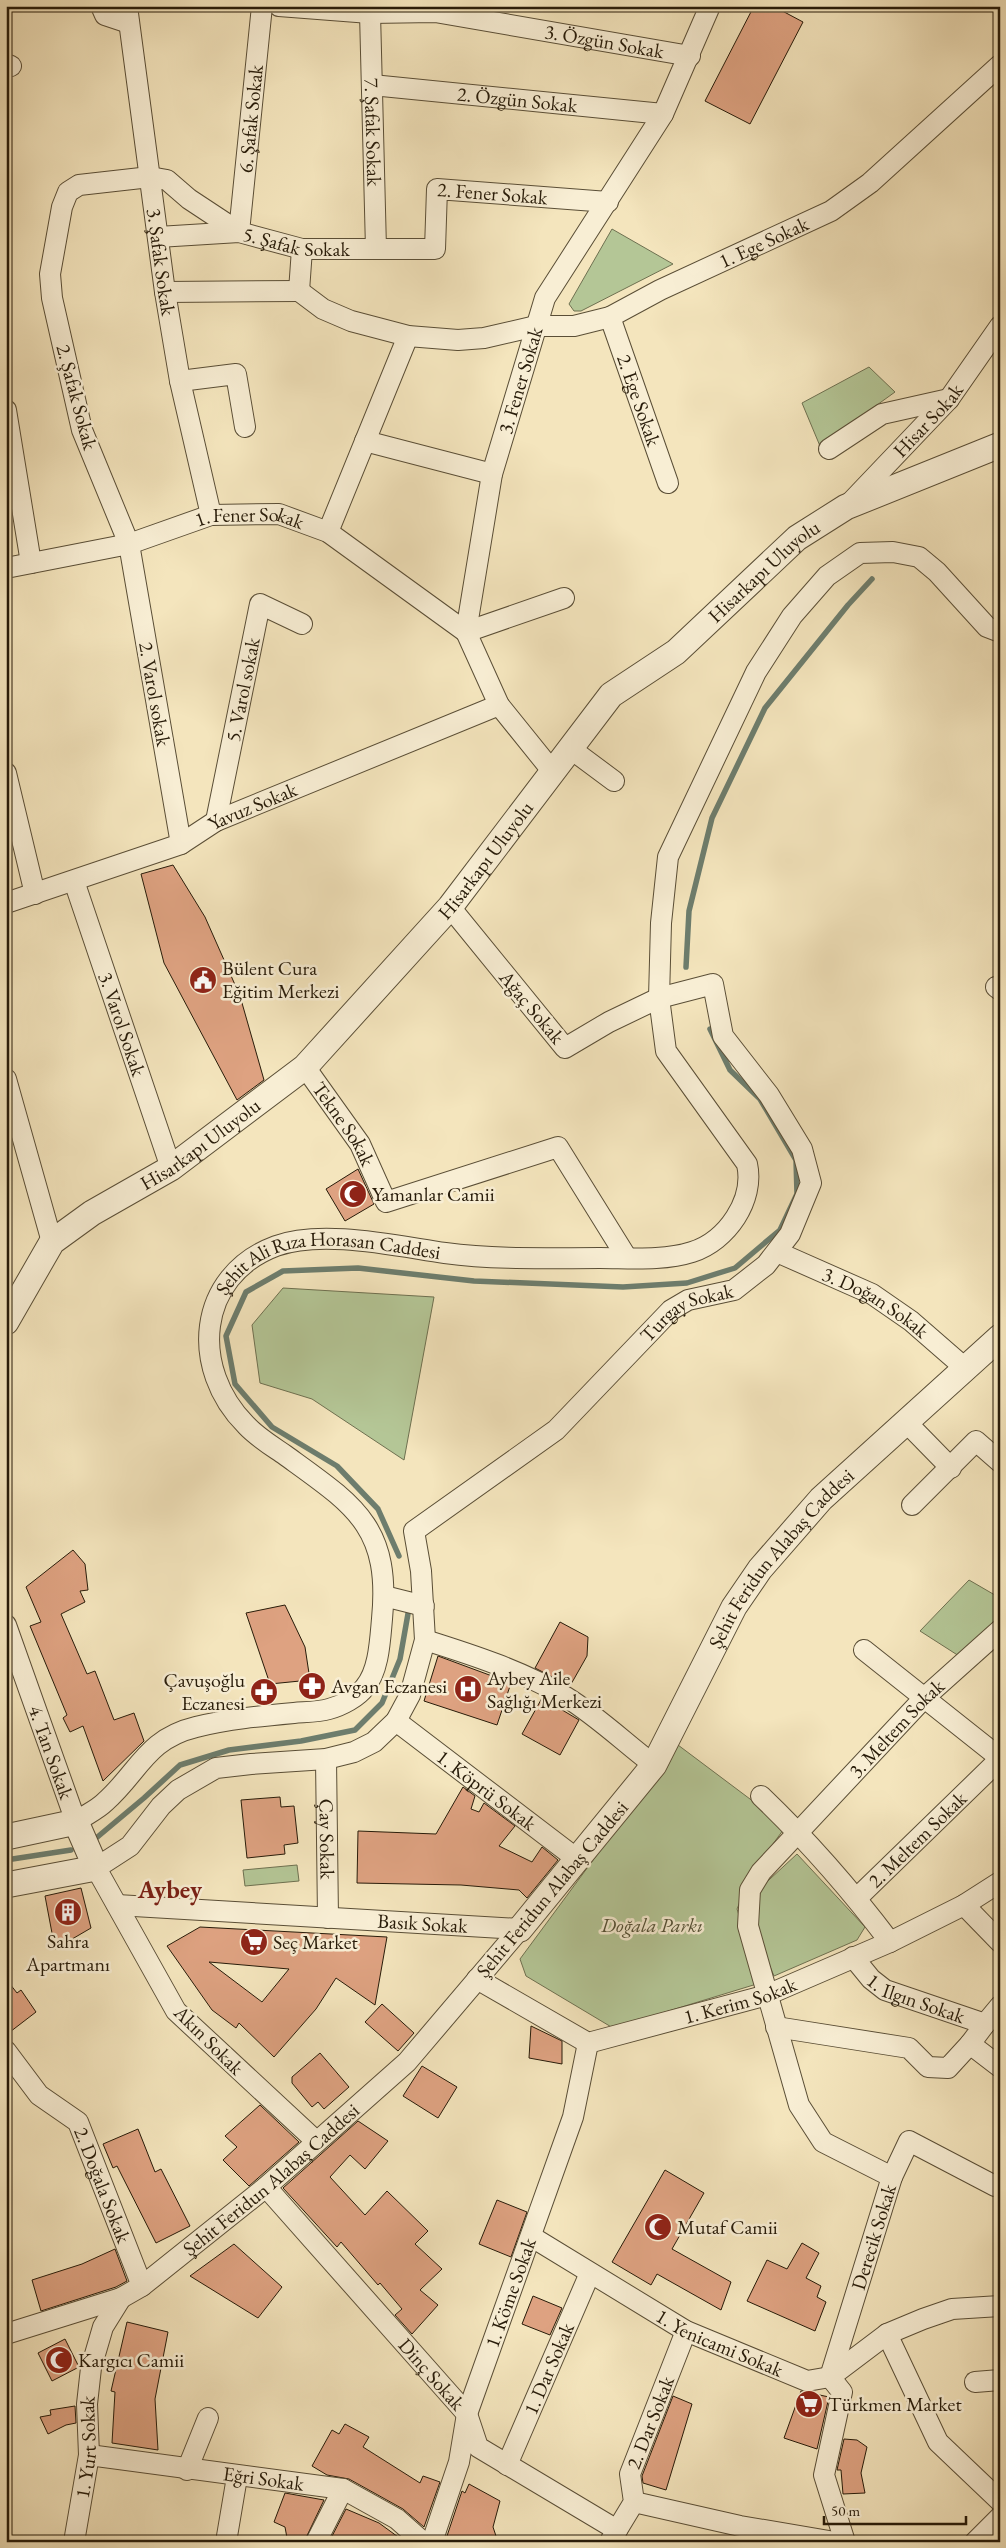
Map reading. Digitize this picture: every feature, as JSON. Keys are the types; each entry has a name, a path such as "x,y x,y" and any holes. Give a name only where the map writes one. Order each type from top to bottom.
{"street":[{"path":"101,6 105,15 128,15"},
{"name":"6. Şafak Sokak","path":"239,232 262,6"},
{"name":"3. Özgün Sokak","path":"278,6 319,8 370,14 435,9 690,56"},
{"name":"3. Fener Sokak","path":"466,632 492,474 545,298 663,114 690,56 707,7"},
{"name":"7. Şafak Sokak","path":"370,14 376,249"},
{"name":"3. Şafak Sokak","path":"128,15 165,292 180,381 211,515"},
{"name":"1. Ege Sokak","path":"299,291 323,309 351,321 408,336 458,340 484,338 536,326 574,326 610,317 660,290 831,211 870,183 1000,65"},
{"name":"2. Özgün Sokak","path":"372,85 663,114"},
{"path":"150,177 167,180 189,199 239,232"},
{"name":"2. Şafak Sokak","path":"129,544 82,430 52,298 50,274 62,207 68,192 80,185 150,177"},
{"name":"2. Fener Sokak","path":"435,249 437,189 608,202"},
{"name":"5. Şafak Sokak","path":"158,237 239,232 302,249 435,249"},
{"path":"165,292 299,291 302,249"},
{"name":"2. Ege Sokak","path":"610,317 668,483"},
{"name":"Hisar Sokak","path":"846,508 949,399 1000,326"},
{"path":"328,532 408,336"},
{"path":"180,381 236,374 245,427"},
{"path":"829,449 882,414 949,399"},
{"path":"6,410 31,563"},
{"path":"365,441 492,474"},
{"name":"Hisarkapı Uluyolu","path":"6,1322 52,1242 92,1213 171,1168 304,1066 450,907 611,695 676,652 797,538 846,508 1000,445"},
{"name":"1. Fener Sokak","path":"6,568 129,544 211,515 279,514 328,532 466,632"},
{"name":"2. Varol sokak","path":"129,544 181,844"},
{"name":"Şehit Ali Rıza Horasan Caddesi","path":"6,1837 76,1822 105,1802 158,1742 190,1728 224,1720 329,1709 364,1690 373,1674 380,1636 384,1596 380,1558 368,1524 342,1496 247,1428 225,1401 213,1371 208,1334 213,1308 222,1288 242,1264 260,1253 280,1245 304,1240 331,1239 486,1259 680,1256 697,1251 735,1219 748,1196 750,1179 747,1164 666,1051 659,998 660,923 668,858 756,672 792,616 827,576 860,553 893,552 919,557 937,572 988,626 1000,632"},
{"path":"553,772 499,705 466,632 564,598"},
{"name":"5. Varol sokak","path":"216,821 260,604 302,624"},
{"name":"Yavuz Sokak","path":"6,903 181,844 216,821 499,705"},
{"path":"571,749 614,781"},
{"path":"6,773 35,894"},
{"name":"3. Varol Sokak","path":"74,881 171,1168"},
{"name":"Ağaç Sokak","path":"450,907 565,1048 609,1022 659,998"},
{"name":"Turgay Sokak","path":"424,1606 421,1570 414,1531 556,1430 671,1310 688,1300 734,1290 766,1265 790,1234 811,1183 802,1148 769,1095 722,1036 713,984 659,998"},
{"name":"Tekne Sokak","path":"304,1066 360,1144 386,1202 558,1147 627,1258"},
{"path":"6,1079 52,1242"},
{"name":"3. Doğan Sokak","path":"777,1252 872,1294 911,1321 965,1368"},
{"name":"Şehit Feridun Alabaş Caddesi","path":"6,2334 121,2298 142,2286 266,2187 407,2062 520,1929 654,1765 734,1607 760,1570 822,1499 1000,1337"},
{"path":"906,1422 950,1468"},
{"path":"912,1505 976,1441 1000,1462"},
{"path":"6,1885 96,1868 130,1846 161,1806 178,1790 216,1768 326,1759 354,1752 374,1742 396,1721 410,1695 424,1640 424,1606 384,1596"},
{"name":"4. Tan Sokak","path":"6,1625 76,1822"},
{"name":"3. Meltem Sokak","path":"767,1994 748,1926 750,1890 761,1872 924,1698 1000,1630"},
{"path":"424,1640 478,1657 522,1675 567,1698 654,1765"},
{"path":"864,1650 1000,1759"},
{"name":"1. Köprü Sokak","path":"396,1721 577,1859"},
{"name":"Çay Sokak","path":"326,1759 328,1918"},
{"name":"2. Meltem Sokak","path":"857,1898 1000,1759"},
{"path":"761,1796 799,1832 857,1898 890,1942"},
{"path":"76,1822 96,1868"},
{"name":"Akın Sokak","path":"96,1868 176,2012 316,2141"},
{"name":"1. Kerim Sokak","path":"588,2043 767,1994 890,1942 964,1905 1000,1882"},
{"name":"Basık Sokak","path":"117,1905 520,1929"},
{"path":"964,1905 1000,1942"},
{"name":"1. Ilgın Sokak","path":"853,1957 870,1980 885,1990 986,2024 970,2044 1000,2067"},
{"path":"477,1980 588,2043"},
{"name":"Derecik Sokak","path":"767,1994 799,2105 823,2142 892,2177 830,2377"},
{"path":"986,2024 1000,2006"},
{"path":"776,2027 909,2048 928,2067 948,2068 970,2044"},
{"name":"1. Köme Sokak","path":"432,2542 459,2462 467,2414 573,2117 588,2043"},
{"name":"2. Doğala Sokak","path":"6,2051 39,2095 78,2122 142,2286"},
{"path":"892,2177 909,2141 995,2186"},
{"name":"Dinç Sokak","path":"266,2187 467,2414 478,2448 507,2465 613,2536"},
{"name":"1. Yenicami Sokak","path":"532,2236 686,2331 807,2382 830,2377 887,2334 952,2309 1000,2306"},
{"name":"1. Dar Sokak","path":"507,2465 590,2273"},
{"name":"1. Yurt Sokak","path":"74,2542 89,2455 87,2404 91,2368 103,2327 121,2298"},
{"name":"2. Dar Sokak","path":"634,2502 630,2474 686,2331"},
{"path":"887,2334 938,2442 1000,2501"},
{"path":"830,2377 842,2392 824,2475 844,2542"},
{"path":"975,2382 1000,2380"},
{"path":"187,2470 208,2418"},
{"name":"Eğri Sokak","path":"89,2455 237,2477 343,2489 397,2520 423,2542"},
{"path":"226,2542 237,2477"},
{"path":"316,2542 343,2489"},
{"path":"613,2536 634,2502 735,2534 835,2542"},
{"path":"975,2542 1000,2517"}],"green space":[{"path":"612,229 673,264 581,311 574,311 569,304"},
{"path":"869,367 895,392 820,446 802,403"},
{"path":"283,1288 434,1297 404,1460 312,1399 260,1383 252,1325"},
{"path":"969,1580 1000,1598 1000,1620 959,1656 920,1631"},
{"name":"Doğala Parkı","path":"678,1745 786,1826 752,1873 737,1909 760,1983 613,2028 526,1976 520,1959"},
{"path":"797,1854 865,1927 857,1940 774,1976 752,1924 757,1891"},
{"path":"297,1865 299,1881 245,1886 243,1870"}],"building":[{"path":"754,6 773,6 803,22 750,124 705,101"},
{"name":"Bülent Cura Eğitim Merkezi","path":"173,865 205,917 240,996 264,1080 237,1100 164,963 141,874"},
{"name":"Yamanlar Camii","path":"358,1169 374,1204 345,1221 326,1189"},
{"path":"73,1550 85,1564 88,1590 80,1591 85,1602 61,1614 87,1674 95,1671 114,1720 134,1713 144,1741 103,1781 83,1726 70,1732 63,1718 67,1715 30,1626 41,1622 26,1587"},
{"path":"285,1605 305,1647 310,1680 270,1684 246,1613"},
{"path":"560,1622 588,1637 587,1656 570,1686 535,1668"},
{"name":"Aybey Aile Sağlığı Merkezi","path":"438,1656 511,1683 497,1725 424,1701"},
{"path":"542,1698 579,1720 560,1755 522,1734"},
{"path":"463,1787 475,1796 471,1809 479,1812 484,1803 515,1826 499,1846 532,1862 542,1847 558,1860 527,1898 519,1890 461,1885 357,1883 358,1831 436,1834"},
{"path":"280,1797 281,1807 294,1806 298,1843 284,1845 285,1854 247,1858 241,1800"},
{"name":"Sahra Apartmanı","path":"81,1888 91,1928 55,1949 45,1896"},
{"path":"200,1927 387,1937 375,2005 336,1978 316,2009 274,2057 239,2023 236,2028 212,2010 167,1946","holes":["209,1962 289,1969 262,2002"]},
{"path":"6,1979 17,1993 21,1990 36,2012 6,2035"},
{"path":"382,2004 414,2033 398,2051 365,2022"},
{"path":"531,2026 562,2041 562,2064 529,2058"},
{"path":"320,2053 349,2087 324,2109 318,2102 312,2107 292,2083 292,2077"},
{"path":"422,2066 457,2087 438,2118 403,2096"},
{"path":"260,2105 299,2142 249,2186 223,2160 237,2147 225,2136"},
{"path":"358,2121 388,2141 365,2169 350,2155 330,2177 365,2215 387,2191 428,2231 415,2244 442,2269 420,2290 438,2305 412,2334 395,2315 402,2309 380,2283 378,2285 341,2242 337,2247 283,2188"},
{"path":"138,2129 155,2172 161,2169 190,2226 156,2243 117,2166 113,2168 103,2144"},
{"name":"Mutaf Camii","path":"665,2170 704,2193 672,2249 731,2282 721,2310 657,2274 651,2285 612,2262"},
{"path":"497,2200 527,2212 511,2257 479,2244"},
{"path":"802,2243 819,2253 806,2278 821,2286 817,2297 826,2302 815,2331 747,2301 767,2260 787,2269"},
{"path":"234,2244 282,2287 258,2318 190,2276"},
{"path":"115,2249 127,2281 116,2287 41,2311 32,2280 82,2264"},
{"path":"533,2296 562,2308 550,2335 522,2324"},
{"path":"127,2322 168,2332 155,2399 158,2450 112,2443 115,2392 111,2391"},
{"name":"Kargıcı Camii","path":"65,2339 79,2367 52,2381 38,2353"},
{"path":"801,2391 829,2397 817,2449 784,2438"},
{"path":"673,2396 692,2404 666,2490 643,2483 642,2476"},
{"path":"75,2406 76,2423 66,2425 48,2434 40,2417 51,2415 50,2410"},
{"path":"345,2424 369,2437 363,2447 420,2483 423,2476 440,2482 424,2527 403,2509 349,2479 327,2475 312,2466 332,2430 339,2434"},
{"path":"844,2439 857,2440 867,2447 861,2473 865,2493 843,2494 841,2470 837,2470"},
{"path":"469,2484 500,2501 493,2527 498,2542 445,2542 462,2491 465,2493"},
{"path":"285,2493 324,2500 304,2542 287,2538 285,2527 274,2522"},
{"path":"346,2509 379,2523 405,2542 329,2542"}],"waterway":[{"path":"686,967 689,911 712,818 765,708 848,605 872,579"},
{"path":"399,1556 378,1509 337,1466 272,1427 235,1384 226,1336 246,1292 283,1271 358,1268 474,1281 623,1287 687,1283 735,1268 780,1230 797,1194 796,1160 760,1099 730,1070 710,1029"},
{"path":"95,1839 180,1765 229,1750 301,1741 355,1730 382,1703 400,1659 409,1608"},
{"path":"6,1860 71,1850"}],"place":[{"name":"Bülent Cura Eğitim Merkezi","path":"203,980"},
{"name":"Yamanlar Camii","path":"353,1194"},
{"name":"Avgan Eczanesi","path":"312,1686"},
{"name":"Aybey Aile Sağlığı Merkezi","path":"468,1689"},
{"name":"Çavuşoğlu Eczanesi","path":"264,1692"},
{"name":"Sahra Apartmanı","path":"68,1912"},
{"name":"Seç Market","path":"254,1942"},
{"name":"Mutaf Camii","path":"658,2227"},
{"name":"Kargıcı Camii","path":"59,2360"},
{"name":"Türkmen Market","path":"809,2404"}],"district":[{"name":"Aybey","path":"170,1889"}]}
